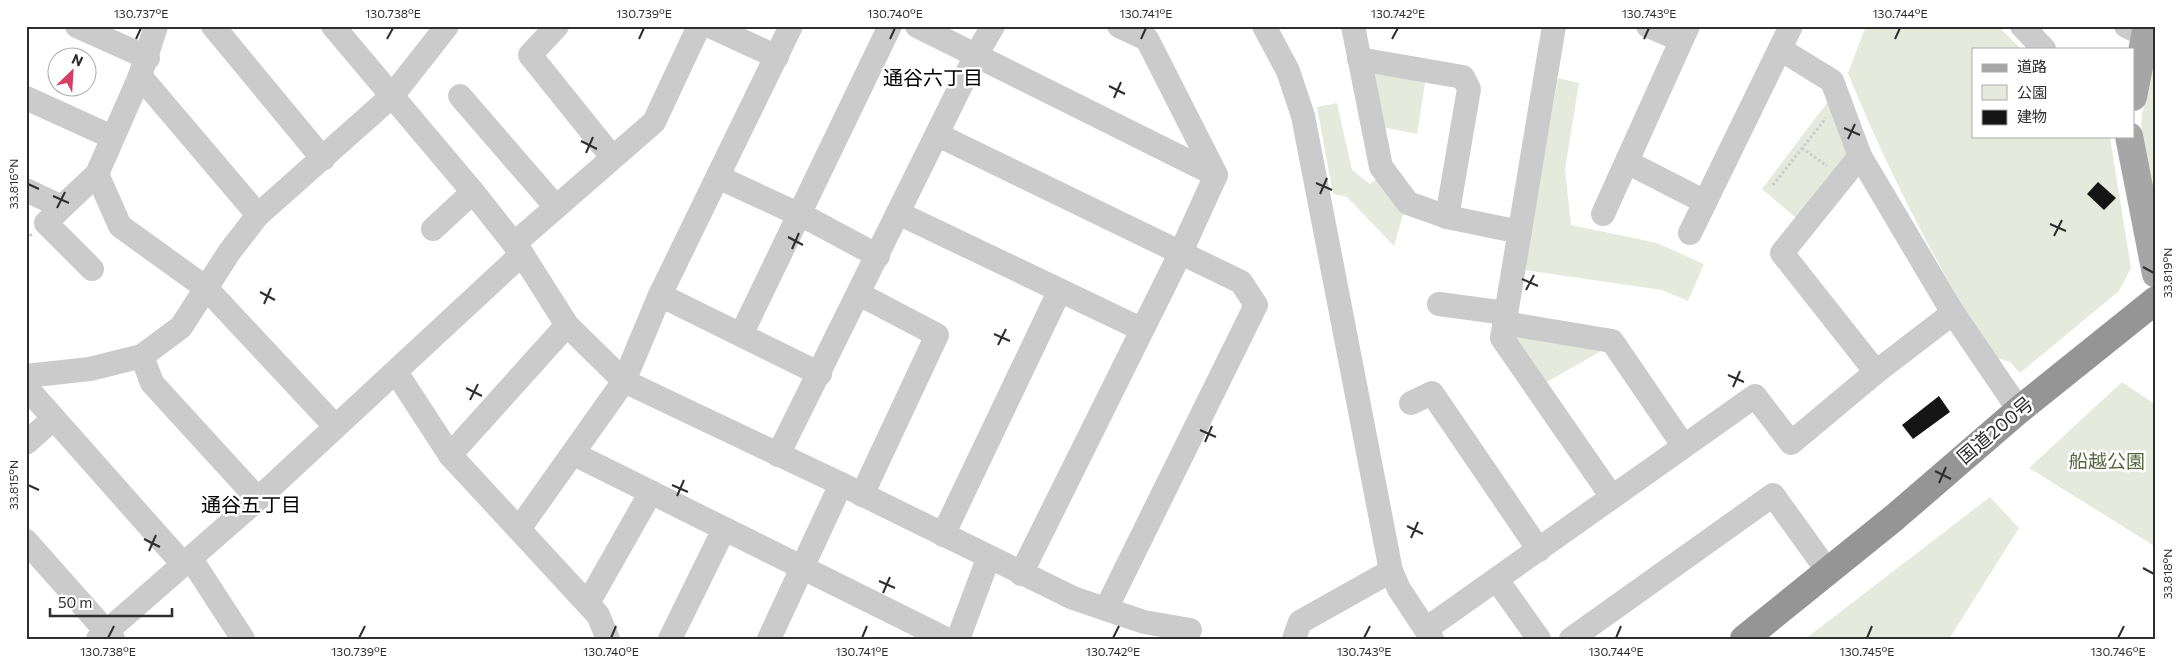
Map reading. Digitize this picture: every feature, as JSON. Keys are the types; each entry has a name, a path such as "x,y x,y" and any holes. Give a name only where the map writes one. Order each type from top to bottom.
{"highway":[{"name":"国道200号","path":"1744,639 1827,570 1895,517 2019,410 2156,300"}],"main road":[{"path":"2134,87 2140,29"},
{"path":"2129,138 2156,274"}],"street":[{"path":"77,26 144,67 258,215"},
{"path":"92,269 46,222 97,174 144,67 156,26"},
{"path":"213,26 323,159"},
{"path":"333,26 473,192 518,249 567,325 624,381 842,484 1021,574 1073,598 1106,609 1143,630 1190,630"},
{"path":"557,26 530,55 612,157"},
{"path":"26,540 105,636 396,372 518,249 556,207 654,122 699,26"},
{"path":"710,26 777,57"},
{"path":"519,528 574,454 624,381 660,296 791,26"},
{"path":"741,335 890,26"},
{"path":"917,26 975,57 1216,175"},
{"path":"778,455 820,374 975,57 993,26"},
{"path":"1119,26 1147,39 1216,175"},
{"path":"1264,26 1288,71 1302,116 1391,571 1399,589 1429,634 1497,580 1755,396 1790,443 1876,372 1953,313"},
{"path":"1353,26 1381,167 1408,203 1448,217 1520,232"},
{"path":"1554,26 1502,338 1612,497"},
{"path":"1602,214 1685,33 1648,26"},
{"path":"1690,232 1791,26"},
{"path":"2022,26 2043,48"},
{"path":"26,376 90,369 142,356 181,327 230,250 258,215 392,96 446,27"},
{"path":"1780,49 1832,81 1860,156 1953,313 2019,410"},
{"path":"1360,59 1463,77 1468,93 1448,217"},
{"path":"460,96 556,207"},
{"path":"26,98 112,137"},
{"path":"938,135 1241,282 1256,305 1106,609"},
{"path":"1860,156 1782,253 1876,372"},
{"path":"1627,162 1705,202"},
{"path":"97,174 120,226 206,288 335,426"},
{"path":"1021,574 1141,329 1180,254 1216,175"},
{"path":"718,177 878,256"},
{"path":"26,190 62,206"},
{"path":"433,229 473,192"},
{"path":"898,213 1060,292 1141,329"},
{"path":"942,535 1060,292"},
{"path":"859,294 938,335 862,495"},
{"path":"660,296 820,374"},
{"path":"1439,304 1612,341 1683,446"},
{"path":"450,455 567,325"},
{"path":"142,356 152,383 258,499"},
{"path":"396,372 450,455 588,603 598,616 608,639"},
{"path":"26,387 53,419 187,562 243,639"},
{"path":"1411,404 1432,393 1539,550"},
{"path":"26,443 53,419"},
{"path":"574,454 946,639"},
{"path":"769,639 842,484"},
{"path":"588,603 651,492"},
{"path":"1571,639 1773,495 1827,570"},
{"path":"670,639 724,529"},
{"path":"958,639 988,558"},
{"path":"1294,639 1300,622 1391,571"},
{"path":"1497,580 1539,639"}],"path":[{"path":"1773,185 1840,100"},
{"path":"1802,148 1827,166"}],"green space":[{"path":"1866,26 1998,26 2020,48 1972,48 1972,138 2110,138 2131,268 2119,291 2020,373 2010,362 1993,357 1952,288 1914,218 1863,110 1848,73"},
{"path":"2156,54 2156,242 2140,148 2142,115"},
{"path":"1370,68 1426,77 1417,134 1382,127"},
{"path":"1558,78 1579,83 1565,169 1571,225 1657,243 1704,264 1688,301 1662,290 1524,270"},
{"path":"1830,99 1851,153 1796,218 1762,189"},
{"path":"1337,103 1352,170 1370,184 1378,178 1404,211 1394,246 1347,197 1333,194 1317,107"},
{"path":"1514,331 1608,347 1547,382 1513,340"},
{"name":"船越公園","path":"2122,382 2156,405 2156,547 2029,468"},
{"path":"1990,497 2019,528 1949,639 1805,639"}],"building":[{"path":"2098,182 2116,198 2104,210 2087,194"},
{"path":"1939,396 1950,412 1913,439 1902,425"}],"district":[{"name":"通谷六丁目","path":"933,78"},
{"name":"通谷五丁目","path":"251,505"}]}
